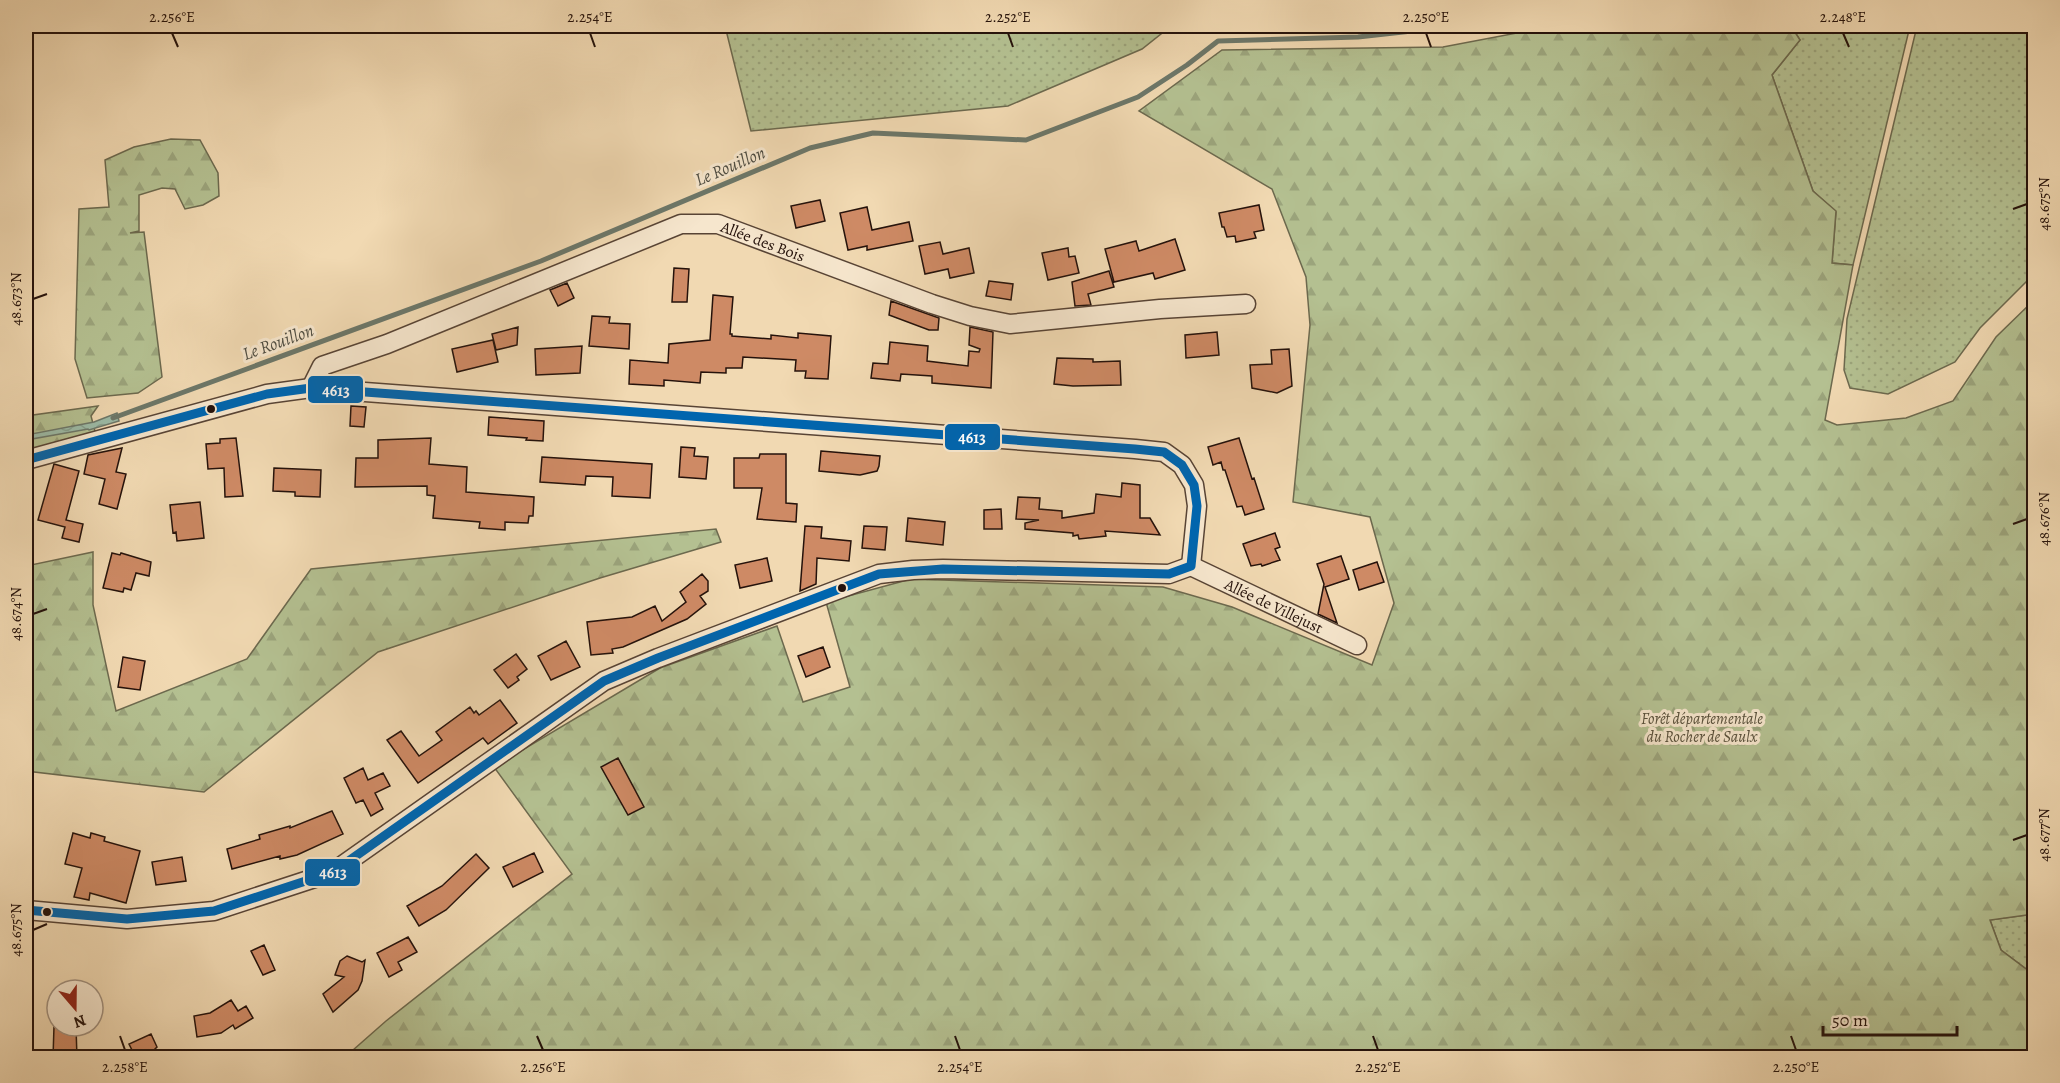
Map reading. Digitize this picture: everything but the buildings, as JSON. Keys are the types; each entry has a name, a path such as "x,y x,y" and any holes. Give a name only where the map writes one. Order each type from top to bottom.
{"street":[{"name":"Allée des Bois","path":"311,388 322,366 387,344 681,224 718,224 932,304 970,316 1010,324 1160,309 1246,304"},
{"path":"26,460 267,394 311,388 1164,452 1182,465 1194,485 1197,506 1191,566 1169,574 933,569 879,574 603,681 333,872 214,911 127,919 26,910"},
{"name":"Allée de Villejust","path":"1191,566 1357,645"}],"green space":[{"path":"725,26 1171,26 1142,49 1008,106 751,131"},
{"name":"Forêt départementale du Rocher de Saulx","path":"1553,26 1791,26 1800,40 1772,75 1813,191 1836,211 1832,263 1853,265 1825,420 1837,425 1906,418 1953,401 1996,337 2034,300 2034,914 1990,920 2001,950 2034,975 2034,1057 344,1058 386,1021 572,874 494,767 660,668 777,626 803,702 850,687 826,602 911,579 1163,587 1232,607 1372,665 1394,603 1370,517 1293,502 1310,325 1306,277 1272,189 1139,111 1222,50 1443,47"},
{"path":"1791,26 1910,26 1853,265 1832,263 1836,212 1813,191 1772,75 1800,40"},
{"path":"1917,26 2034,26 2034,274 1980,328 1955,362 1888,394 1850,388 1844,370 1847,319"},
{"path":"171,139 200,140 218,173 219,196 203,205 185,209 175,189 162,188 139,195 139,231 130,233 144,232 162,377 138,393 87,398 75,359 79,209 109,207 105,160 134,147"},
{"path":"98,406 91,416 96,435 26,452 26,416"},
{"path":"716,529 721,542 600,578 378,652 204,792 26,771 26,566 93,552 93,605 116,711 247,659 311,569"},
{"path":"2034,914 2034,975 2001,950 1990,920"}],"water":[{"path":"117,413 119,421 89,430 26,440 26,435 94,422"}],"waterway":[{"name":"Le Rouillon","path":"113,418 541,261 810,148 873,133 1026,140 1138,97 1187,65 1218,41 1358,37 1457,26"}],"transit line":[{"name":"4613","path":"26,460 267,394 311,388 1135,449 1164,452 1182,465 1194,485 1197,506 1191,566"},
{"name":"4613","path":"26,910 127,919 214,911 333,872 604,681 658,658 879,574 943,569 1169,574 1191,566"}]}
